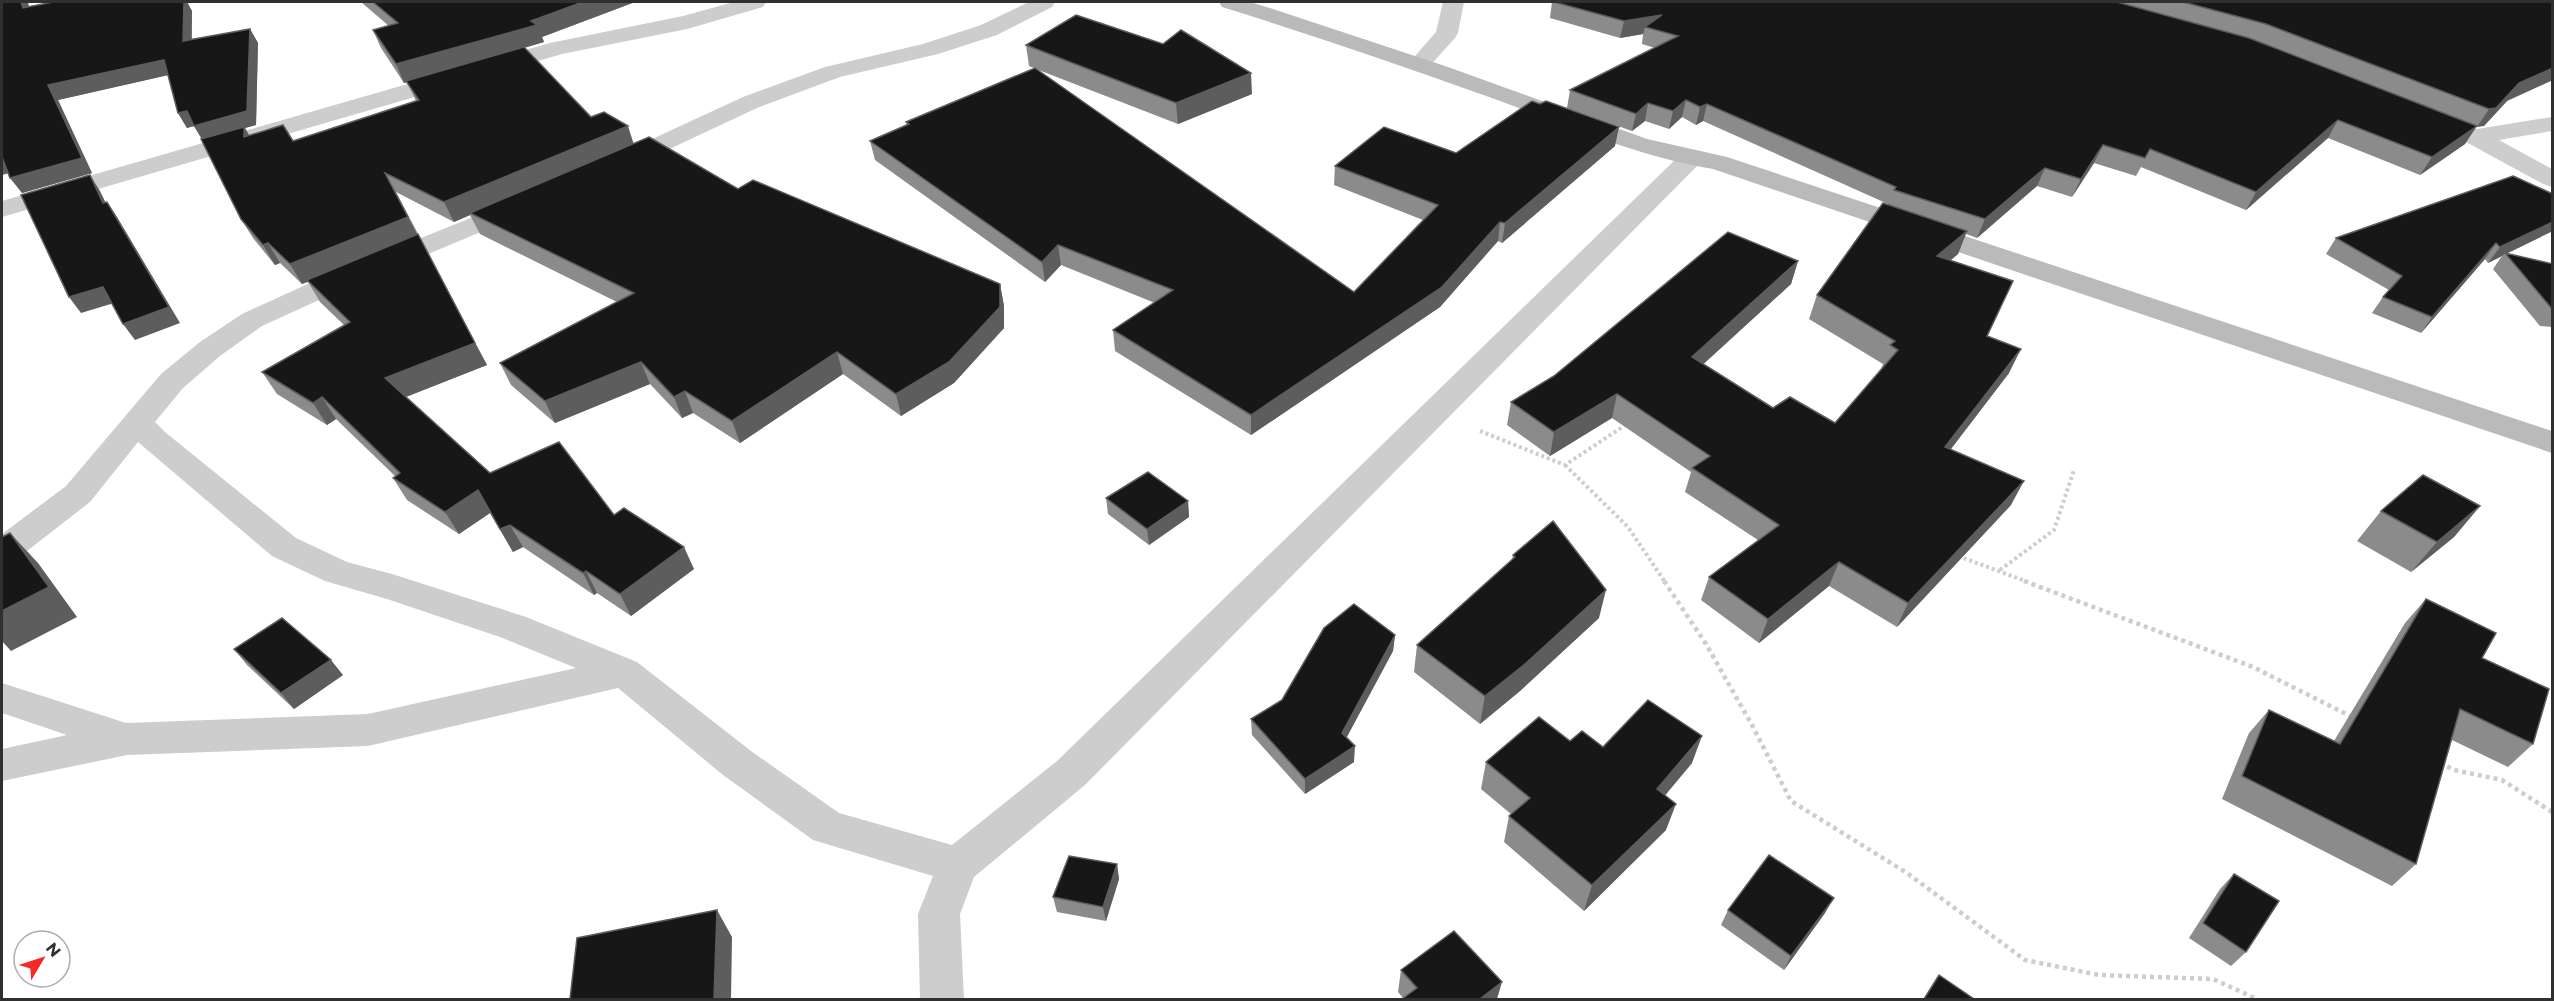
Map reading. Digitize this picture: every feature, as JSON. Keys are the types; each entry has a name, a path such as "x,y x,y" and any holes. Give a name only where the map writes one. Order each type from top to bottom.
{"street":[{"path":"2,209 558,48 687,22 755,2"},
{"path":"592,176 751,102 832,72 930,49 989,30 1044,2"},
{"path":"1230,2 1419,64 1625,138 1690,159 1718,162 2553,442"},
{"path":"1419,64 1447,33 1452,2"},
{"path":"2403,107 2475,137 2553,179"},
{"path":"2475,137 2553,124"},
{"path":"942,999 939,914 958,865 1071,773 1690,159"},
{"path":"2,552 78,494 172,381 210,349 252,320 320,289 538,198"},
{"path":"138,422 154,440 284,547 337,572 392,587 513,627 624,672 737,763 827,827 958,865"},
{"path":"2,765 127,739 368,730 624,672"},
{"path":"2,698 127,739"}],"path":[{"path":"1434,413 1565,465 1628,527 1706,644 1752,725 1791,801 1907,873 2025,960 2098,975 2213,980 2259,999"},
{"path":"1565,465 1593,448 1623,424 1634,424"},
{"path":"2000,570 2054,531 2074,470"},
{"path":"1950,553 2253,667 2363,723"},
{"path":"2434,759 2454,770 2502,780 2553,812"}],"building":[{"path":"2,2 21,2 23,8 53,2 184,2 183,41 250,29 247,111 194,126 187,111 178,113 164,60 48,85 82,158 10,178 2,157"},
{"path":"373,2 583,2 531,21 537,25 396,64 373,30 398,23"},
{"path":"1554,2 2117,2 2249,38 2477,126 2432,157 2338,120 2256,192 2150,149 2145,158 2103,145 2081,179 2045,168 1985,219 1894,190 1896,187 1707,104 1700,107 1686,100 1673,111 1648,103 1636,114 1570,90 1678,36 1645,27 1662,15 1624,21"},
{"path":"2183,2 2553,2 2553,68 2519,83 2496,108 2489,109 2266,24"},
{"path":"1076,15 1163,44 1181,30 1251,73 1176,103 1026,45"},
{"path":"524,47 591,117 604,112 628,126 444,202 385,173 408,217 290,264 268,243 263,245 241,219 201,139 244,127 244,137 283,125 293,141 419,100 406,81"},
{"path":"1035,68 1354,292 1438,205 1335,166 1384,127 1456,153 1532,101 1540,104 1546,101 1619,127 1505,223 1500,222 1442,287 1251,415 1113,330 1173,290 1058,245 1042,262 870,141 909,124 906,122"},
{"path":"649,137 738,189 753,180 1000,284 1000,307 949,362 896,394 837,352 732,421 685,391 674,397 641,362 545,401 500,363 634,293 470,213"},
{"path":"90,175 103,203 107,202 169,307 123,324 103,287 69,297 21,195"},
{"path":"2513,176 2553,194 2553,222 2500,247 2496,243 2432,317 2383,297 2402,276 2336,238"},
{"path":"1883,203 1967,231 1937,256 2013,281 1987,336 2021,349 1945,447 2024,481 1908,603 1839,562 1768,619 1709,577 1779,525 1692,468 1710,456 1617,394 1554,432 1511,402 1554,376 1728,232 1798,261 1692,357 1773,408 1790,397 1835,423 1898,350 1890,345 1895,341 1817,295"},
{"path":"418,234 475,343 385,378 490,473 559,442 614,515 624,508 684,547 620,594 586,571 583,573 510,525 500,529 478,490 445,512 393,478 400,473 322,397 313,403 262,372 350,322 307,280"},
{"path":"2505,253 2553,264 2553,310"},
{"path":"1148,472 1188,501 1147,529 1106,498"},
{"path":"2423,475 2480,506 2437,542 2381,511"},
{"path":"1553,521 1606,590 1525,664 1485,696 1417,645 1515,557 1513,555"},
{"path":"10,533 49,587 2,611 2,537"},
{"path":"2426,599 2496,633 2482,658 2549,689 2533,744 2460,709 2416,864 2242,776 2269,710 2340,744"},
{"path":"1354,604 1395,635 1342,733 1355,746 1305,779 1251,719 1282,700 1324,628"},
{"path":"282,618 331,660 281,693 234,649"},
{"path":"1648,700 1702,736 1657,789 1676,804 1592,885 1509,816 1530,798 1486,762 1539,717 1570,741 1582,731 1603,747"},
{"path":"1769,855 1834,898 1791,956 1728,910"},
{"path":"1069,856 1117,864 1103,907 1053,897"},
{"path":"2234,874 2279,901 2246,952 2203,923"},
{"path":"717,910 714,999 570,999 577,938"},
{"path":"1454,931 1502,982 1480,999 1402,999 1417,988 1401,970"},
{"path":"1939,975 1974,999 1924,999"}]}
